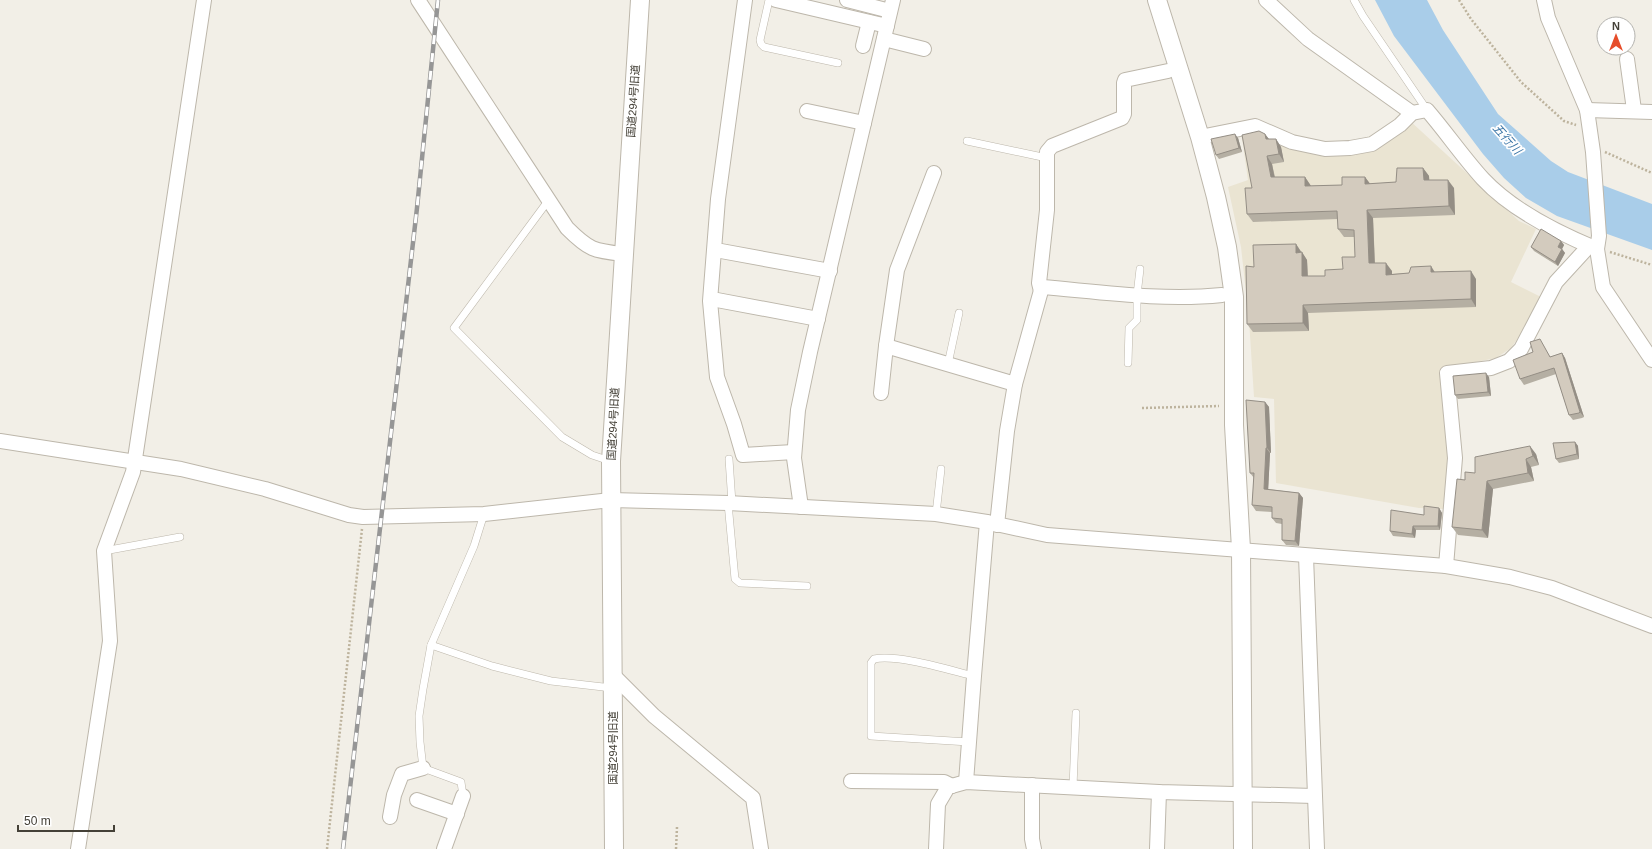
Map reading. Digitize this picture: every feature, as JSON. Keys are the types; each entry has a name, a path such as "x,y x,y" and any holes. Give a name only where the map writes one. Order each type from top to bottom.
{"street":[{"path":"78,849 110,641 104,551 133,472 135,461 204,0"},
{"path":"418,0 567,228 582,243 598,251 624,254"},
{"name":"国道294号旧道","path":"614,849 610,461 640,0"},
{"path":"745,0 718,199 710,301 717,377 734,424 743,455 794,452"},
{"path":"776,0 869,22 885,32 924,49"},
{"path":"801,507 794,458 798,410 892,5 847,0"},
{"path":"1157,0 1200,137 1216,197 1234,297 1234,405 1240,550 1243,849"},
{"path":"1266,0 1308,39 1412,113"},
{"path":"1446,566 1455,458 1447,373 1491,368 1509,361 1521,349 1556,282 1595,246 1599,236 1592,149 1588,129 1587,110 1548,18 1544,0"},
{"path":"863,46 869,22"},
{"path":"1628,59 1634,110"},
{"path":"1041,291 1039,283 1046,210 1047,152 1052,146 1122,118 1124,114 1124,83 1126,80 1168,71"},
{"path":"1200,137 1255,126 1292,142 1325,149 1350,148 1372,144 1400,125 1412,113 1427,110 1483,179 1504,197 1526,214 1595,246"},
{"path":"1587,110 1634,110 1652,112"},
{"path":"807,111 864,123"},
{"path":"881,393 897,270 934,173"},
{"path":"1595,246 1603,287 1652,360"},
{"path":"721,251 830,271"},
{"path":"966,782 974,676 992,524 1015,384 1042,287 1137,295 1198,298 1222,296"},
{"path":"717,300 818,319"},
{"path":"886,346 1015,384"},
{"path":"0,441 181,469 258,487 349,515 363,517 484,514 611,500 730,503 936,514 1047,535 1446,566 1510,578 1552,588 1652,626"},
{"path":"1306,556 1317,849"},
{"path":"613,681 752,798 761,849"},
{"path":"390,816 394,794 402,774 423,768"},
{"path":"851,781 944,782 952,786"},
{"path":"936,849 938,804 948,787 966,782 1159,792 1314,796"},
{"path":"1032,785 1032,839 1034,849"},
{"path":"1157,849 1159,792"},
{"path":"444,849 463,796"},
{"path":"417,800 457,814"}],"lane":[{"path":"769,0 760,40 764,47 838,63"},
{"path":"1354,0 1363,16 1427,110"},
{"path":"966,141 1047,158"},
{"path":"548,201 454,328 562,437 592,455 610,461"},
{"path":"1128,363 1129,328 1137,320 1137,295 1140,270"},
{"path":"948,364 959,313"},
{"path":"729,459 735,579 740,583 807,586"},
{"path":"936,514 941,470"},
{"path":"463,796 461,782 423,768 420,742 420,716 431,645 474,546 484,514"},
{"path":"104,551 180,537"},
{"path":"431,645 492,666 551,681 613,681"},
{"path":"969,742 871,736 871,663 874,659 880,658 901,660 974,676"},
{"path":"1073,787 1076,713"}],"path":[{"path":"1459,0 1521,82 1564,121 1588,129"},
{"path":"1592,149 1652,173"},
{"path":"1595,246 1652,265"},
{"path":"1142,408 1234,405"},
{"path":"327,849 363,517"},
{"path":"676,849 677,827"}],"shaded area":[{"path":"1409,120 1519,221 1536,229 1511,282 1541,297 1520,335 1511,348 1496,358 1441,369 1448,459 1443,509 1419,508 1276,483 1274,399 1254,397 1249,320 1241,247 1228,187 1248,180 1241,131 1294,147 1380,145 1393,138"}],"water":[{"name":"五行川","path":"1375,0 1427,0 1443,30 1498,114 1551,161 1568,172 1652,204 1652,250 1557,216 1526,198 1504,178 1483,154 1394,36"}],"building":[{"path":"1259,131 1265,134 1266,139 1276,139 1279,154 1267,156 1271,177 1305,177 1305,186 1342,185 1342,177 1365,177 1365,184 1396,182 1397,168 1423,168 1424,180 1448,180 1449,206 1367,210 1369,263 1386,263 1386,275 1409,273 1411,267 1431,266 1431,272 1471,271 1471,299 1303,305 1303,323 1247,324 1246,266 1254,267 1253,245 1296,244 1296,253 1302,252 1302,276 1325,276 1325,270 1343,269 1342,257 1355,257 1354,230 1338,229 1337,211 1247,214 1245,188 1252,188 1242,135"},
{"path":"1235,134 1239,148 1216,155 1211,139"},
{"path":"1541,229 1561,241 1558,247 1562,249 1555,262 1531,247"},
{"path":"1540,339 1550,357 1562,353 1580,412 1579,413 1569,415 1554,368 1520,379 1513,360 1533,352 1530,342"},
{"path":"1486,373 1488,392 1455,395 1453,376"},
{"path":"1246,400 1265,402 1267,448 1264,489 1299,493 1295,541 1282,540 1282,519 1272,518 1272,507 1252,505 1254,473 1250,473"},
{"path":"1575,442 1577,454 1556,459 1553,443"},
{"path":"1530,446 1533,456 1526,459 1528,473 1487,481 1482,530 1452,527 1457,479 1465,480 1465,472 1475,473 1475,457"},
{"path":"1424,506 1439,508 1438,526 1413,526 1412,534 1390,531 1391,510 1424,515"}],"railway":[{"path":"343,849 417,208 438,0"}]}
